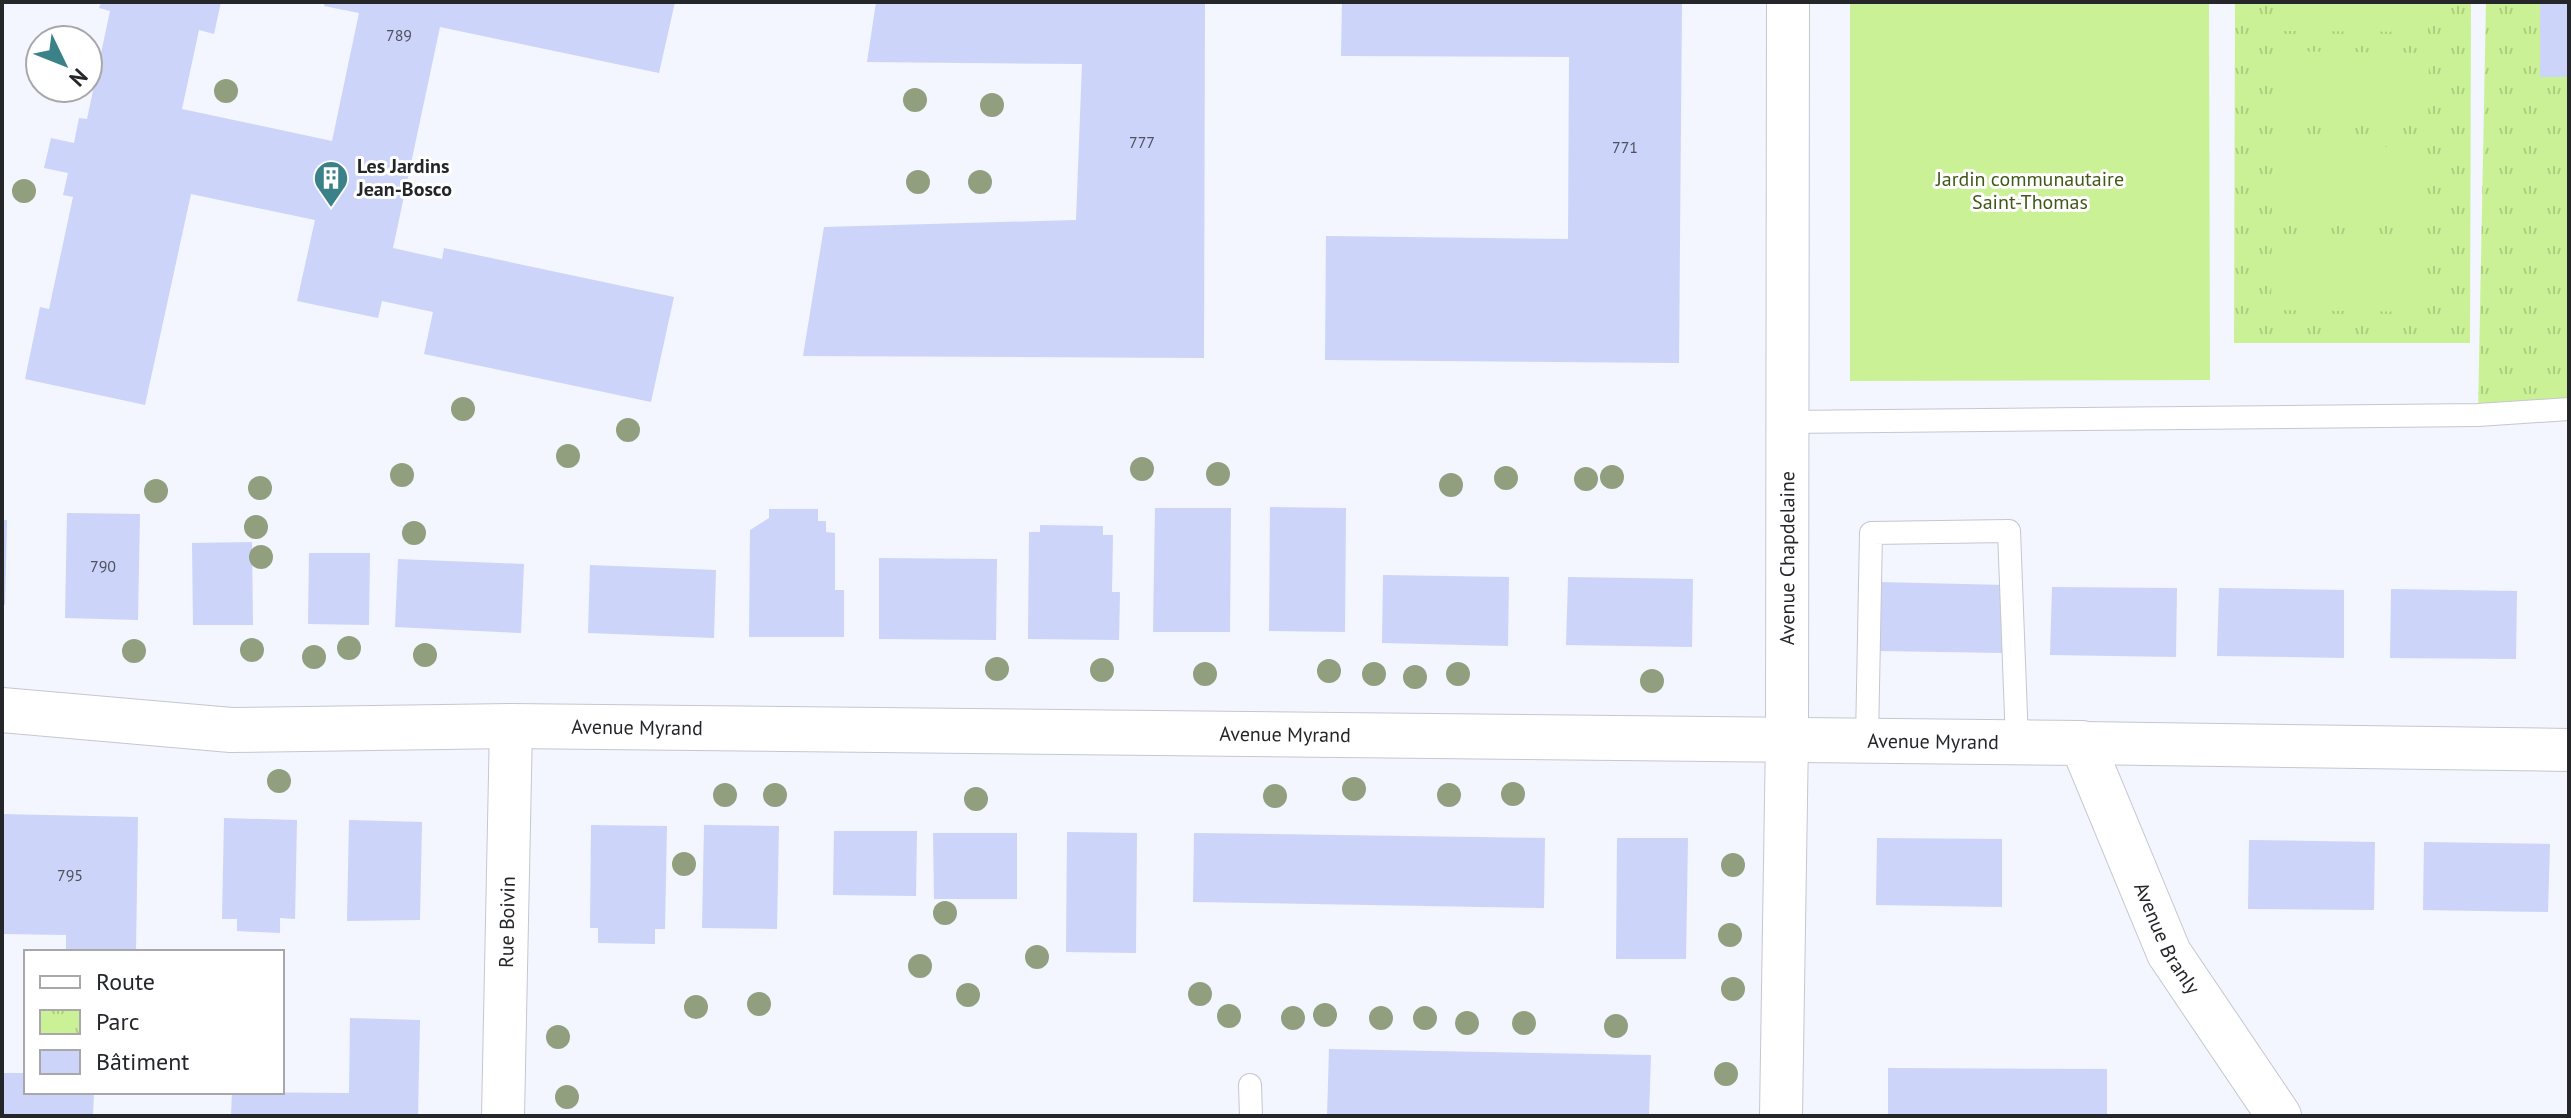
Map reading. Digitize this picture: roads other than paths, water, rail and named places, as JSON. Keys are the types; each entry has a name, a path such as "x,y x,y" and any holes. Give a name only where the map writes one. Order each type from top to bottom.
{"street":[{"name":"Avenue Chapdelaine","path":"1781,1116 1787,737 1788,2"},
{"name":"Avenue Myrand","path":"2,710 231,730 511,726 1787,737 2569,750"},
{"name":"Rue Boivin","path":"503,1116 511,726"},
{"name":"Avenue Branly","path":"2082,743 2169,953 2279,1116"}],"lane":[{"path":"1786,422 2478,415 2569,409"},
{"path":"1867,739 1871,533 2009,531 2017,742"},
{"path":"1250,1085 1251,1116"}],"place":[{"name":"Les Jardins Jean-Bosco","path":"331,209"}],"park label":[{"name":"Jardin communautaire Saint-Thomas","path":"2030,190"}]}
